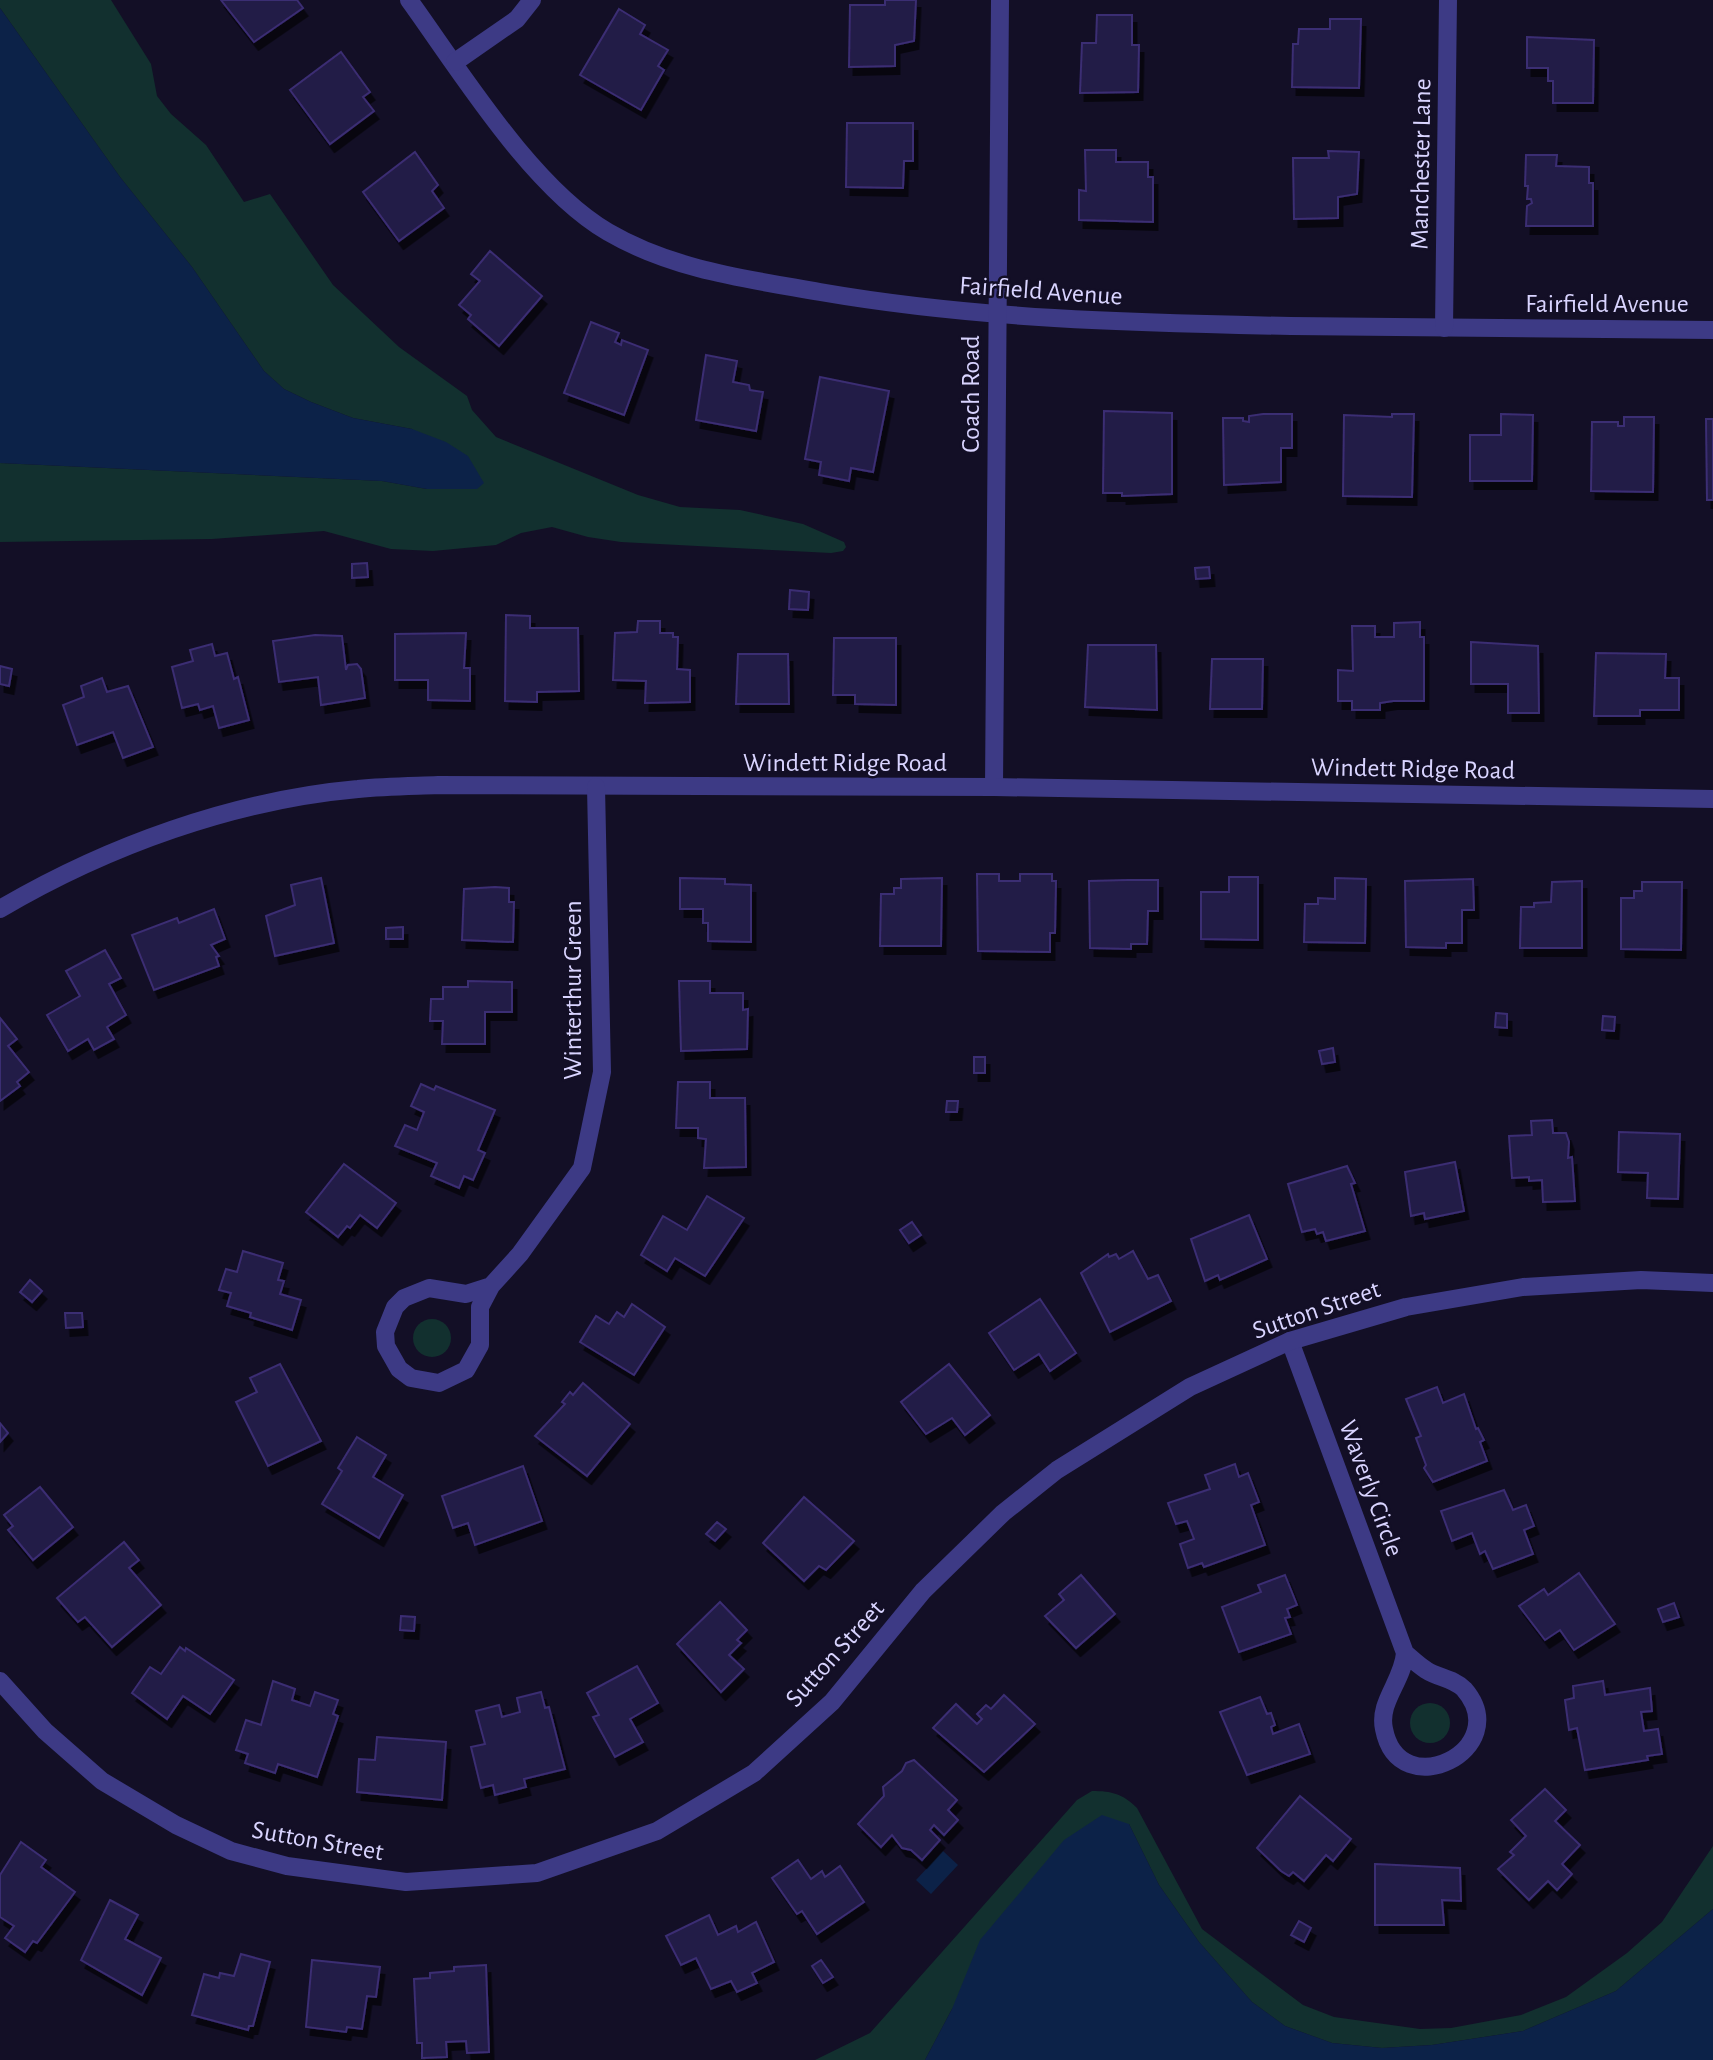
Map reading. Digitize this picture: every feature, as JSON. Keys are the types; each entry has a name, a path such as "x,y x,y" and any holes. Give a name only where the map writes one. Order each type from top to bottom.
{"street":[{"name":"Fairfield Avenue","path":"409,0 524,155 561,198 607,232 657,256 710,272 900,306 1092,322 1713,330"},
{"path":"455,62 517,19 532,0"},
{"name":"Coach Road","path":"994,788 1000,0"},
{"name":"Manchester Lane","path":"1444,328 1448,0"},
{"name":"Windett Ridge Road","path":"0,909 36,888 107,854 183,827 277,802 356,789 438,785 994,788 1713,799"},
{"name":"Winterthur Green","path":"491,1286 467,1294 429,1288 404,1297 395,1307 385,1332 386,1346 399,1369 411,1378 439,1383 466,1370 480,1345 480,1307 491,1286 547,1219 582,1168 602,1072 596,787"},
{"name":"Sutton Street","path":"0,1681 45,1731 102,1781 176,1825 231,1851 287,1866 406,1882 537,1873 657,1831 754,1773 832,1702 923,1591 1003,1513 1057,1469 1190,1387 1290,1341 1406,1307 1523,1287 1641,1279 1713,1283"},
{"name":"Waverly Circle","path":"1290,1341 1405,1653"},
{"path":"1405,1653 1427,1671 1451,1680 1462,1688 1475,1712 1472,1739 1455,1759 1443,1765 1429,1767 1404,1760 1387,1739 1383,1713 1404,1669 1405,1653"}],"green space":[{"path":"0,0 111,0 151,64 157,96 171,114 206,145 244,202 270,194 333,285 399,347 467,396 472,410 496,437 638,495 680,507 740,510 803,524 844,542 846,547 843,551 831,553 621,542 588,537 552,527 521,533 496,545 433,551 391,549 324,531 212,539 0,542 0,463 382,481 427,489 477,489 412,429 353,418 311,402 284,389 264,371 192,267 120,177 0,8"},
{"path":"432,1319 446,1324 451,1338 446,1352 432,1357 418,1352 413,1338 418,1324"},
{"path":"1430,1703 1444,1709 1450,1723 1444,1737 1430,1743 1416,1737 1410,1723 1416,1709"},
{"path":"1092,1791 1117,1794 1137,1808 1202,1929 1303,2005 1334,2017 1420,2029 1451,2028 1521,2015 1566,1997 1627,1953 1662,1922 1713,1846 1713,1909 1616,1991 1523,2031 1432,2045 1382,2048 1332,2043 1285,2026 1252,2002 1199,1942 1159,1885 1129,1824 952,2009 925,2060 815,2060 870,2033 1077,1800"}],"water":[{"path":"0,8 120,177 192,267 264,371 284,389 311,402 353,418 412,429 446,442 468,456 484,483 477,489 427,489 382,481 0,463"},
{"path":"1102,1815 1129,1824 1159,1885 1199,1942 1252,2002 1285,2026 1332,2043 1382,2048 1432,2045 1523,2031 1616,1991 1713,1909 1713,2060 925,2060 952,2009 980,1940 1064,1840"},
{"path":"943,1851 958,1865 931,1894 916,1880"}],"building":[{"path":"221,0 297,0 303,8 254,42"},
{"path":"885,0 916,0 914,41 895,45 895,66 849,67 850,5 885,5"},
{"path":"619,9 645,25 640,34 668,50 658,66 664,70 641,110 580,75"},
{"path":"1097,15 1132,15 1132,45 1139,45 1138,92 1080,93 1082,43 1096,43"},
{"path":"1330,19 1361,19 1359,88 1292,87 1293,44 1298,44 1299,29 1330,29"},
{"path":"1527,37 1594,40 1593,103 1553,103 1553,81 1548,81 1548,68 1527,68"},
{"path":"341,52 370,92 363,97 374,111 330,144 290,90"},
{"path":"847,123 913,123 913,161 904,161 903,188 846,187"},
{"path":"1085,150 1116,150 1116,162 1148,162 1148,177 1153,177 1153,222 1079,220 1079,190 1086,191"},
{"path":"1328,151 1359,152 1357,194 1338,197 1338,218 1294,219 1293,158 1329,158"},
{"path":"415,152 438,185 432,191 444,208 399,241 363,192"},
{"path":"1526,155 1557,155 1556,166 1589,167 1589,183 1593,183 1593,226 1526,226 1527,206 1532,203 1531,199 1527,199 1528,186 1525,186"},
{"path":"490,251 542,296 499,346 468,319 471,315 459,305 480,281 471,274"},
{"path":"591,322 619,333 615,342 621,345 622,340 648,350 624,415 564,393"},
{"path":"706,355 737,361 733,382 749,385 750,390 763,392 756,431 696,420"},
{"path":"820,377 889,391 873,472 851,468 849,481 819,475 821,462 805,459"},
{"path":"1104,411 1172,413 1172,494 1122,496 1122,493 1103,493"},
{"path":"1292,414 1292,448 1281,448 1281,482 1224,485 1223,418 1243,418 1243,421 1249,422 1249,416"},
{"path":"1392,414 1414,414 1412,497 1343,496 1344,415 1392,417"},
{"path":"1501,414 1533,415 1532,481 1470,481 1470,435 1501,435"},
{"path":"1624,417 1654,417 1653,492 1591,491 1592,422 1618,422 1618,426 1624,426"},
{"path":"1706,419 1713,419 1713,500 1707,500"},
{"path":"367,563 368,577 352,578 352,564"},
{"path":"1209,567 1210,578 1196,579 1195,568"},
{"path":"790,590 809,592 808,610 789,609"},
{"path":"506,615 530,616 530,628 578,628 579,691 537,692 537,702 505,701"},
{"path":"638,621 660,621 660,633 673,633 673,637 678,637 677,669 690,670 690,702 645,703 646,681 613,680 615,633 637,632"},
{"path":"1420,622 1420,637 1424,637 1424,701 1393,701 1380,703 1380,710 1352,710 1352,701 1338,701 1338,670 1353,671 1352,626 1375,626 1375,637 1394,637 1394,623"},
{"path":"466,633 464,668 470,668 470,701 428,700 428,680 395,680 395,634"},
{"path":"315,635 342,636 346,670 348,665 357,664 361,669 365,698 321,705 318,677 279,682 273,641"},
{"path":"834,638 896,638 896,705 855,704 855,695 833,695"},
{"path":"1471,642 1538,646 1539,713 1508,713 1508,684 1471,684"},
{"path":"212,644 215,656 227,653 234,679 238,677 249,720 219,728 213,706 200,710 198,704 182,708 172,667 193,661 190,650"},
{"path":"1088,645 1156,645 1157,710 1085,707"},
{"path":"1596,653 1666,654 1665,678 1679,678 1679,710 1640,710 1640,716 1594,716"},
{"path":"738,654 788,654 789,704 736,704"},
{"path":"1212,659 1263,659 1262,709 1210,709"},
{"path":"0,666 12,669 9,686 0,684"},
{"path":"102,678 107,692 128,686 153,747 123,758 113,732 77,745 63,705 84,697 81,686"},
{"path":"977,874 999,874 999,881 1020,881 1020,874 1052,874 1052,881 1056,881 1055,933 1050,933 1050,952 978,951"},
{"path":"1229,877 1258,877 1258,940 1201,939 1201,892 1229,892"},
{"path":"321,878 334,943 275,956 266,916 295,905 291,885"},
{"path":"680,878 725,879 725,884 751,885 751,942 708,941 708,923 703,923 703,909 680,909"},
{"path":"942,878 941,946 880,946 881,894 894,894 894,888 901,888 901,879"},
{"path":"1335,878 1366,879 1365,943 1304,942 1305,904 1318,904 1318,898 1335,899"},
{"path":"1473,879 1474,910 1462,910 1462,943 1446,943 1446,948 1406,947 1405,881"},
{"path":"1158,880 1158,911 1148,911 1147,944 1131,944 1131,949 1090,948 1089,881"},
{"path":"1582,881 1582,948 1520,948 1521,907 1534,907 1534,903 1551,902 1552,882"},
{"path":"1642,882 1682,882 1681,950 1621,949 1621,898 1634,898 1634,891 1642,891"},
{"path":"509,888 509,902 514,902 513,942 462,940 464,889"},
{"path":"214,909 225,939 211,945 219,956 216,957 219,966 154,990 132,935 177,918 179,923"},
{"path":"403,927 403,939 386,939 386,928"},
{"path":"105,950 121,978 109,984 126,1015 107,1027 114,1039 94,1050 88,1039 68,1051 47,1015 80,996 66,971"},
{"path":"468,981 512,982 512,1012 485,1012 485,1044 442,1044 443,1021 430,1021 431,999 443,999 443,987 468,987"},
{"path":"679,981 710,981 710,993 743,993 743,1010 748,1009 747,1049 681,1051"},
{"path":"1496,1013 1507,1014 1507,1028 1495,1027"},
{"path":"1603,1016 1615,1017 1614,1031 1602,1030"},
{"path":"0,1018 17,1039 8,1046 29,1072 17,1082 20,1086 0,1101"},
{"path":"1333,1048 1335,1062 1322,1064 1319,1051"},
{"path":"974,1057 985,1057 985,1073 974,1073"},
{"path":"678,1082 710,1082 710,1098 745,1098 746,1167 704,1168 706,1139 698,1138 698,1128 676,1128"},
{"path":"421,1084 434,1090 436,1086 495,1110 478,1150 485,1153 473,1180 464,1176 459,1188 431,1176 437,1163 395,1146 405,1125 417,1130 424,1112 411,1106"},
{"path":"947,1101 958,1101 957,1112 946,1112"},
{"path":"1552,1120 1553,1133 1566,1133 1569,1142 1568,1158 1572,1157 1575,1201 1543,1202 1542,1180 1529,1181 1529,1177 1512,1178 1509,1136 1532,1135 1531,1121"},
{"path":"1619,1132 1680,1134 1678,1199 1647,1198 1648,1173 1618,1172"},
{"path":"1455,1162 1464,1211 1425,1219 1424,1213 1411,1216 1405,1172"},
{"path":"344,1164 396,1203 377,1228 360,1215 350,1228 347,1226 338,1237 306,1212"},
{"path":"1347,1166 1355,1183 1351,1184 1365,1231 1326,1241 1323,1232 1317,1234 1315,1229 1302,1232 1288,1184"},
{"path":"707,1196 744,1218 705,1276 675,1258 667,1271 641,1255 663,1216 687,1230"},
{"path":"1249,1215 1267,1259 1220,1280 1218,1275 1205,1281 1191,1239"},
{"path":"912,1222 921,1235 909,1243 900,1230"},
{"path":"243,1251 283,1263 278,1280 284,1281 280,1294 301,1300 292,1330 250,1317 251,1313 227,1306 231,1293 219,1290 226,1269 237,1272"},
{"path":"1133,1251 1148,1279 1158,1275 1171,1301 1110,1332 1081,1273 1108,1254 1109,1257 1116,1254 1119,1259"},
{"path":"30,1280 42,1291 32,1302 20,1292"},
{"path":"1040,1299 1076,1353 1050,1371 1039,1354 1014,1370 989,1333"},
{"path":"632,1304 665,1327 634,1375 580,1342 596,1316 609,1324 617,1312 624,1317"},
{"path":"65,1313 82,1313 83,1327 66,1328"},
{"path":"280,1364 321,1441 268,1466 236,1402 257,1392 250,1378"},
{"path":"949,1364 990,1415 965,1435 952,1418 926,1434 901,1402"},
{"path":"583,1383 630,1424 587,1476 535,1436 565,1404 562,1402 570,1392 573,1395"},
{"path":"1437,1387 1443,1403 1464,1394 1476,1429 1478,1428 1484,1440 1480,1442 1487,1461 1433,1482 1424,1468 1426,1465 1416,1438 1421,1436 1406,1399"},
{"path":"0,1423 8,1433 0,1442"},
{"path":"357,1437 386,1455 373,1477 403,1495 379,1538 322,1504 342,1471 338,1468"},
{"path":"1235,1464 1239,1477 1248,1473 1259,1502 1251,1505 1265,1545 1204,1567 1202,1563 1188,1568 1180,1544 1194,1539 1187,1521 1176,1524 1168,1503 1210,1489 1205,1475"},
{"path":"523,1466 542,1521 475,1545 468,1523 453,1528 442,1496"},
{"path":"40,1487 73,1527 33,1560 8,1530 13,1526 4,1515"},
{"path":"1504,1490 1513,1510 1526,1505 1534,1526 1524,1530 1533,1554 1493,1569 1485,1551 1480,1554 1472,1533 1452,1541 1441,1511"},
{"path":"804,1497 854,1541 826,1570 819,1566 804,1581 763,1543"},
{"path":"717,1522 726,1529 715,1541 706,1534"},
{"path":"124,1542 139,1560 129,1568 161,1605 112,1647 85,1617 78,1622 57,1598"},
{"path":"1579,1573 1615,1624 1574,1650 1560,1630 1545,1640 1519,1606 1544,1589 1548,1595"},
{"path":"1081,1575 1115,1614 1076,1648 1045,1616 1064,1600 1059,1594"},
{"path":"1285,1575 1297,1605 1287,1609 1290,1617 1285,1618 1291,1634 1239,1652 1222,1607 1261,1592 1258,1585"},
{"path":"720,1602 747,1630 737,1640 741,1643 729,1655 744,1669 721,1692 677,1644"},
{"path":"1674,1603 1679,1617 1663,1622 1658,1609"},
{"path":"401,1616 415,1617 414,1631 400,1630"},
{"path":"180,1647 185,1651 186,1648 234,1680 210,1714 183,1696 167,1719 132,1693 150,1667 161,1674"},
{"path":"637,1666 658,1703 630,1719 643,1742 615,1757 593,1717 599,1715 587,1693"},
{"path":"273,1681 295,1689 292,1700 310,1706 315,1692 338,1700 333,1714 338,1716 317,1777 278,1764 275,1773 245,1763 248,1754 236,1750 246,1720 261,1725"},
{"path":"1603,1681 1605,1695 1650,1688 1652,1711 1641,1712 1644,1731 1658,1729 1662,1754 1647,1756 1648,1760 1585,1770 1577,1728 1569,1730 1565,1700 1574,1698 1573,1686"},
{"path":"541,1692 545,1708 549,1707 565,1769 524,1779 526,1787 495,1795 493,1785 481,1788 471,1747 485,1744 476,1711 499,1705 502,1717 520,1712 517,1698"},
{"path":"1004,1695 1035,1724 984,1772 933,1728 956,1704 977,1724 982,1719 977,1714 986,1705 991,1709"},
{"path":"1260,1697 1267,1714 1271,1713 1275,1725 1271,1727 1273,1734 1299,1724 1310,1754 1247,1775 1220,1712"},
{"path":"377,1737 446,1742 442,1800 357,1792 359,1759 375,1760"},
{"path":"914,1760 957,1800 948,1810 958,1820 944,1835 934,1825 930,1830 940,1840 922,1860 911,1850 902,1848 892,1835 881,1847 858,1824 884,1796 883,1787 902,1771 906,1763"},
{"path":"1545,1789 1566,1810 1555,1821 1580,1845 1562,1864 1572,1874 1557,1890 1548,1881 1529,1900 1498,1869 1514,1855 1510,1852 1526,1836 1511,1820"},
{"path":"1300,1796 1351,1839 1333,1861 1326,1855 1304,1881 1293,1872 1289,1876 1281,1871 1257,1848"},
{"path":"21,1842 46,1860 41,1867 75,1892 37,1943 33,1941 25,1952 5,1938 14,1926 0,1917 0,1875"},
{"path":"798,1860 811,1879 822,1871 825,1877 840,1866 864,1902 817,1934 802,1911 797,1914 772,1878"},
{"path":"1375,1864 1460,1868 1461,1901 1442,1900 1444,1925 1375,1925"},
{"path":"110,1900 138,1915 125,1939 161,1958 142,1995 81,1960"},
{"path":"709,1915 718,1935 736,1926 738,1932 756,1922 774,1962 752,1973 757,1983 737,1992 731,1981 711,1989 696,1958 681,1965 666,1936"},
{"path":"1299,1921 1311,1928 1304,1942 1291,1935"},
{"path":"241,1954 270,1962 253,2026 249,2026 248,2030 192,2015 204,1974 219,1978 220,1973 234,1976"},
{"path":"312,1960 380,1967 376,1997 367,1996 362,2029 347,2027 346,2032 306,2027"},
{"path":"821,1960 833,1977 823,1983 812,1966"},
{"path":"486,1965 489,2052 467,2053 466,2041 446,2042 447,2057 422,2058 422,2043 417,2043 414,1979 430,1978 430,1973 454,1971 454,1967"}]}
